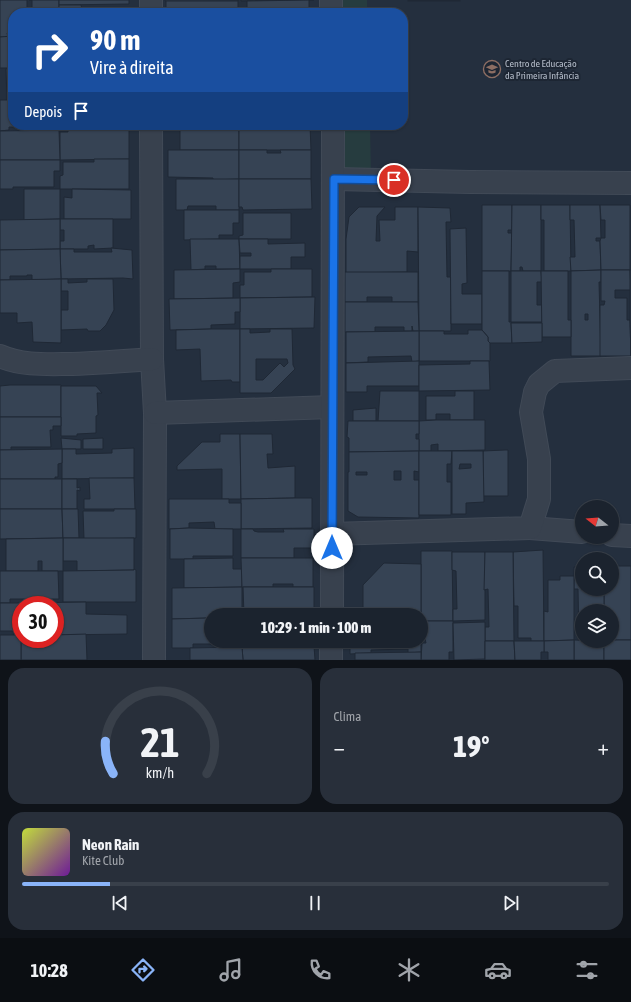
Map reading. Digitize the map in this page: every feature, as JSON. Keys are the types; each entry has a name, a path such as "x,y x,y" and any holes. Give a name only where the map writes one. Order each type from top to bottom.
{"street":[{"path":"151,130 152,359 155,413 154,660"},
{"path":"332,608 333,130"},
{"path":"334,179 631,183"},
{"path":"0,356 19,362 42,364 152,359"},
{"path":"530,528 539,499 539,459 531,412 536,392 540,384 555,371 631,368"},
{"path":"155,413 332,407"},
{"path":"332,534 530,528 575,531"},
{"path":"619,535 631,536"},
{"path":"331,648 331,660"}],"green space":[{"path":"338,0 367,0 367,8 338,8"},
{"path":"341,130 370,130 371,173 341,168"}],"building":[{"path":"0,0 27,0 27,8 8,8 8,37 0,37"},
{"path":"32,0 59,0 59,8 32,8"},
{"path":"59,0 129,0 129,4 59,5"},
{"path":"165,0 238,0 238,1 167,2"},
{"path":"241,0 314,0 241,1"},
{"path":"309,0 309,8 247,8 247,1"},
{"path":"460,0 460,1 408,1"},
{"path":"166,1 238,1 238,8 166,8"},
{"path":"59,5 81,5 82,8 59,8"},
{"path":"8,36 8,68 0,68 0,37"},
{"path":"8,68 8,100 7,100 6,69"},
{"path":"0,100 8,100 9,130 0,131"},
{"path":"59,130 60,160 0,160 0,131"},
{"path":"68,130 129,130 129,159 60,160 60,132 68,132"},
{"path":"180,130 239,130 239,150 180,150"},
{"path":"239,130 310,130 311,150 239,150"},
{"path":"168,150 239,150 239,179 213,180 213,178 168,177"},
{"path":"239,150 267,150 267,153 281,153 280,150 311,150 311,179 239,179"},
{"path":"94,159 129,159 129,189 60,189 60,176 63,175 63,162 94,162"},
{"path":"0,160 60,160 60,171 54,171 54,187 13,187 13,189 0,189"},
{"path":"176,179 239,179 239,210 216,210 216,206 188,206 187,210 176,210"},
{"path":"239,179 311,179 312,209 243,210 242,207 239,207"},
{"path":"24,189 60,189 60,219 24,220"},
{"path":"72,189 131,190 131,219 64,219 64,197 72,198"},
{"path":"482,205 512,205 512,230 508,230 508,233 512,233 511,271 482,271"},
{"path":"512,205 541,205 541,271 523,271 522,267 520,267 520,271 511,271"},
{"path":"541,205 570,205 571,271 544,271 544,220 541,220"},
{"path":"570,205 600,205 601,238 596,238 596,241 600,241 601,270 571,271 570,257 575,257 574,220 570,220"},
{"path":"600,205 630,205 630,270 601,270 600,241 601,238 605,238 605,220 601,220"},
{"path":"359,207 385,207 377,216 376,241 380,241 379,220 395,220 395,207 418,207 418,252 407,251 407,272 346,273 346,239 349,217"},
{"path":"418,207 450,208 451,222 446,222 447,277 451,277 451,331 419,331"},
{"path":"184,210 239,210 239,223 233,223 233,235 219,235 219,239 184,240"},
{"path":"243,213 291,213 291,239 239,239 239,236 243,235"},
{"path":"60,219 113,219 113,248 94,249 94,245 88,246 88,249 60,249 60,241 64,241 64,230 60,230"},
{"path":"60,219 60,249 0,250 0,220"},
{"path":"466,228 467,283 462,284 462,294 482,294 482,324 451,324 450,229"},
{"path":"190,239 239,239 240,269 216,269 216,266 205,266 205,269 191,270"},
{"path":"239,239 268,239 268,244 305,243 305,257 291,257 291,269 240,269 240,256 251,256 251,253 240,253"},
{"path":"111,248 132,250 133,279 61,279 60,249 74,249 74,252 112,252"},
{"path":"60,249 61,279 32,280 32,275 27,275 10,276 10,280 0,280 0,250"},
{"path":"240,269 240,282 233,283 233,298 174,299 174,270"},
{"path":"271,269 312,269 312,297 240,298 240,285 244,285 244,272 271,272"},
{"path":"601,270 601,282 599,282 601,356 571,356 571,271","holes":["585,314 588,314 588,320 585,320"]},
{"path":"601,270 630,270 631,290 615,290 615,298 627,298 627,320 630,320 631,356 600,356 600,305 604,305 605,301 601,301"},
{"path":"631,270 631,356 630,320"},
{"path":"482,271 509,271 509,322 511,322 512,343 490,343 488,341 488,337 482,330"},
{"path":"511,271 541,271 542,282 537,282 537,305 542,305 542,322 511,322"},
{"path":"541,271 568,271 568,320 571,320 571,337 542,337"},
{"path":"345,272 418,272 418,302 392,302 392,297 367,297 367,302 345,302"},
{"path":"61,279 68,279 68,283 87,282 87,279 113,279 114,310 106,325 100,331 88,331 87,329 61,330 61,310 68,310 68,291 61,291"},
{"path":"61,279 61,343 33,342 32,322 17,323 17,313 0,313 0,280"},
{"path":"315,297 314,328 240,329 240,298"},
{"path":"240,298 240,312 235,312 235,324 211,325 211,329 170,330 169,299"},
{"path":"345,302 418,302 419,331 413,331 412,326 412,331 404,331 404,327 375,327 375,332 345,332"},
{"path":"511,323 542,323 542,342 512,343"},
{"path":"240,329 240,382 232,382 231,380 201,381 200,349 176,350 176,330"},
{"path":"240,329 250,329 250,333 270,332 270,329 292,329 293,365 295,369 271,393 240,393","holes":["256,359 287,359 288,363 284,367 280,363 263,380 256,380"]},
{"path":"468,330 482,330 488,337 488,341 490,343 490,361 419,361 419,331 444,331 444,334 468,334"},
{"path":"419,331 419,361 412,362 411,356 368,357 368,362 346,363 346,332"},
{"path":"419,361 419,386 367,386 367,392 346,392 346,363"},
{"path":"470,361 489,361 490,390 419,391 419,365 470,364"},
{"path":"61,385 61,417 0,417 0,386"},
{"path":"61,386 96,386 102,393 97,393 98,415 96,416 96,433 77,434 77,436 61,436"},
{"path":"380,391 419,391 419,421 378,421"},
{"path":"455,391 474,391 474,420 450,420 450,414 436,414 436,420 426,420 426,396 455,396"},
{"path":"376,408 376,421 353,421 353,410"},
{"path":"0,417 61,417 61,426 53,426 53,430 50,430 51,447 11,447 11,450 0,450"},
{"path":"485,420 485,450 438,451 438,444 431,445 431,451 419,451 419,421"},
{"path":"348,421 419,421 419,434 416,434 416,439 419,439 419,451 349,452 349,438 347,437"},
{"path":"220,434 240,434 241,499 222,499 222,469 177,470 177,466 202,442 220,442"},
{"path":"240,434 272,434 273,454 267,454 268,468 295,466 295,498 241,499"},
{"path":"61,438 81,440 81,449 62,449"},
{"path":"103,438 103,449 83,449 83,439"},
{"path":"134,448 134,478 62,479 62,449 76,449 76,454 112,453 112,449"},
{"path":"62,449 62,463 58,464 58,477 55,477 55,479 0,479 0,450"},
{"path":"508,450 508,496 483,496 483,451"},
{"path":"419,451 419,472 414,471 414,480 419,480 419,518 358,517 348,511 349,452","holes":["394,471 401,471 401,480 394,480","356,472 367,472 367,475 356,475"]},
{"path":"419,451 452,451 451,464 447,464 447,482 451,482 451,515 419,515"},
{"path":"452,451 483,451 484,502 466,503 466,514 452,514","holes":["460,464 471,464 471,468 459,469"]},
{"path":"89,478 134,478 135,509 84,509 84,499 90,499"},
{"path":"0,479 62,479 62,509 0,509"},
{"path":"62,479 77,479 77,488 80,487 80,491 77,490 77,509 62,509"},
{"path":"312,498 312,528 241,529 241,499"},
{"path":"169,499 229,499 229,503 241,503 241,529 215,529 214,522 189,523 189,528 169,529"},
{"path":"0,509 62,509 63,538 0,539"},
{"path":"62,509 78,509 79,538 63,538"},
{"path":"114,509 136,509 136,538 84,539 83,511 114,511"},
{"path":"170,529 233,529 233,556 193,556 193,559 170,559"},
{"path":"241,529 253,529 254,531 258,532 284,532 283,529 314,529 314,548 294,548 294,558 241,558"},
{"path":"63,538 134,538 134,570 77,571 77,561 63,561"},
{"path":"63,538 63,571 42,571 42,561 38,561 38,571 6,571 6,539"},
{"path":"543,550 544,641 531,641 531,638 518,638 518,606 514,606 513,552"},
{"path":"421,551 452,551 453,621 428,621 428,608 421,608"},
{"path":"452,552 485,552 485,620 453,621 453,609 457,609 456,571 452,570"},
{"path":"485,552 513,552 514,641 485,641 485,627 489,627 488,589 484,590"},
{"path":"233,558 233,569 242,569 242,587 184,588 184,559"},
{"path":"241,558 313,558 313,587 293,587 293,584 273,584 273,587 242,587"},
{"path":"384,563 421,564 421,608 363,608 363,585"},
{"path":"619,566 631,566 631,640 619,640 619,604 604,604 604,596 619,596"},
{"path":"574,567 575,567 575,589"},
{"path":"136,570 136,602 64,602 63,571"},
{"path":"0,571 58,571 59,596 12,596 10,603 0,603"},
{"path":"560,576 574,576 574,640 544,641 544,611 548,612 548,580 560,580"},
{"path":"242,587 242,608 204,608 204,618 172,619 172,588"},
{"path":"243,587 314,587 314,608 244,608"},
{"path":"578,596 604,596 604,604 578,604"},
{"path":"64,602 86,602 86,614 127,615 127,634 64,635"},
{"path":"0,603 12,603 12,631 0,631"},
{"path":"204,618 204,644 193,644 193,648 172,648 172,619"},
{"path":"428,621 453,621 453,652 449,652 449,660 421,660 422,648 428,648"},
{"path":"485,622 485,659 454,660 453,623"},
{"path":"86,634 87,660 21,660 21,648 64,648 64,635"},
{"path":"0,635 12,635 12,648 21,648 21,660 0,660"},
{"path":"574,640 575,648 604,648 604,660 574,660"},
{"path":"574,640 574,660 548,660 548,652 544,652 544,641"},
{"path":"619,640 631,640 631,660 604,660 604,648 619,648"},
{"path":"485,641 514,641 515,660 485,660"},
{"path":"514,641 544,641 544,652 541,652 541,660 515,660"},
{"path":"190,648 242,648 243,660 190,660"},
{"path":"242,648 314,648 315,660 243,660"},
{"path":"350,648 421,648 421,652 408,653 408,649 371,650 371,653 350,654"},
{"path":"421,652 421,660 355,660 355,653"}],"place":[{"name":"Centro de Educação da Primeira Infância","path":"492,69"}],"route":[{"path":"332,548 334,179 394,180"}]}
